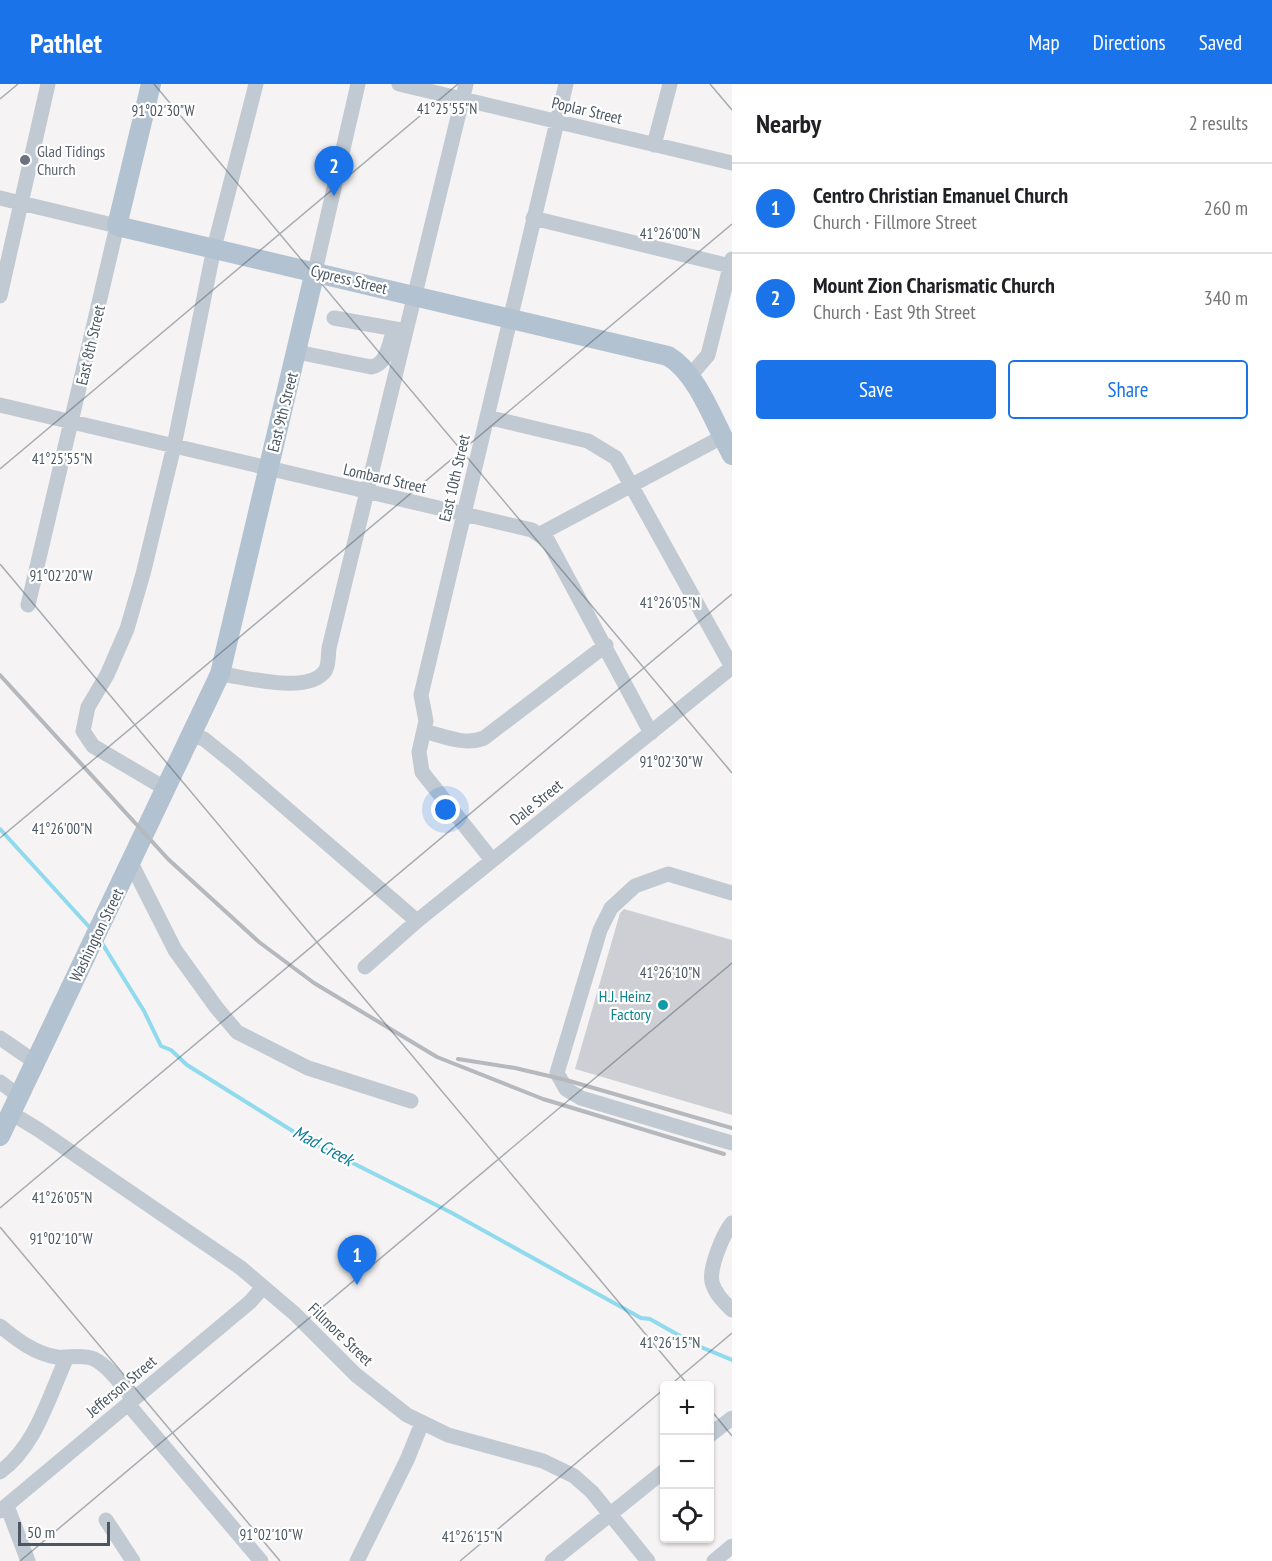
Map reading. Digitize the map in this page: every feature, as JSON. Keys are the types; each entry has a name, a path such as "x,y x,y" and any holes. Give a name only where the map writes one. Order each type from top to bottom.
{"main road":[{"name":"East 8th Street","path":"117,225 151,84"},
{"name":"Cypress Street","path":"117,225 652,351 677,362 690,376"},
{"name":"East 9th Street","path":"191,735 220,674 315,271"},
{"path":"690,376 732,455"},
{"name":"Washington Street","path":"0,1136 191,735"}],"street":[{"path":"0,296 48,84"},
{"path":"166,789 93,747 83,731 88,707 107,675 127,629 174,446 214,248 256,84"},
{"name":"East 9th Street","path":"315,271 358,84"},
{"name":"Poplar Street","path":"399,84 732,163"},
{"path":"297,352 371,367 383,363 413,295 466,84"},
{"name":"East 10th Street","path":"492,860 422,772 419,752 424,731 425,710 421,695 566,84"},
{"path":"654,145 670,84"},
{"name":"Cypress Street","path":"0,198 117,225"},
{"path":"533,218 731,262 708,355 690,376"},
{"name":"East 8th Street","path":"28,605 117,225"},
{"path":"334,318 399,330"},
{"path":"220,674 301,685 317,680 327,670 329,648 366,492 399,330"},
{"name":"Lombard Street","path":"0,405 540,534"},
{"path":"487,417 588,441 616,458 732,667"},
{"path":"651,733 606,645 548,541 540,534 722,436"},
{"path":"424,731 461,741 476,742 606,645"},
{"name":"Dale Street","path":"365,967 417,921 732,667"},
{"path":"191,735 204,739 235,764 417,921"},
{"path":"131,863 175,950 237,1032 308,1068 411,1101"},
{"path":"732,893 668,874 635,886 612,908 600,930 557,1073 566,1089 581,1098 732,1143"},
{"path":"0,1038 35,1062"},
{"name":"Fillmore Street","path":"0,1082 15,1105 263,1287 384,1399 422,1423 448,1435 562,1469 592,1492 648,1561"},
{"path":"732,1223 726,1230 716,1257 712,1281 720,1298 732,1310"},
{"name":"Jefferson Street","path":"4,1509 250,1302 263,1287"},
{"path":"0,1326 24,1345 54,1356 83,1356 101,1364 261,1561"},
{"path":"0,1472 16,1461 26,1447 67,1357"},
{"path":"714,1432 731,1418"},
{"path":"357,1561 407,1460 422,1423"},
{"path":"552,1561 660,1474"},
{"path":"4,1509 28,1561"},
{"path":"106,1520 133,1561"},
{"path":"714,1561 732,1546"}],"building":[{"name":"H.J. Heinz Factory","path":"624,909 732,940 732,1115 575,1069 620,913"}],"waterway":[{"name":"Mad Creek","path":"0,829 92,930"},
{"name":"Mad Creek","path":"100,940 144,1011 161,1046 171,1050 187,1065 307,1140 452,1213 641,1318 650,1319 696,1345 732,1360"}],"railway":[{"path":"0,675 168,859 259,942 314,983 437,1057 543,1099 724,1154"},
{"path":"458,1059 515,1068 566,1080 732,1128"}],"place":[{"name":"Glad Tidings Church","path":"25,160"},
{"name":"Mount Zion Charismatic Church","path":"334,196"},
{"name":"H.J. Heinz Factory","path":"663,1005"},
{"name":"Centro Christian Emanuel Church","path":"357,1285"}]}
